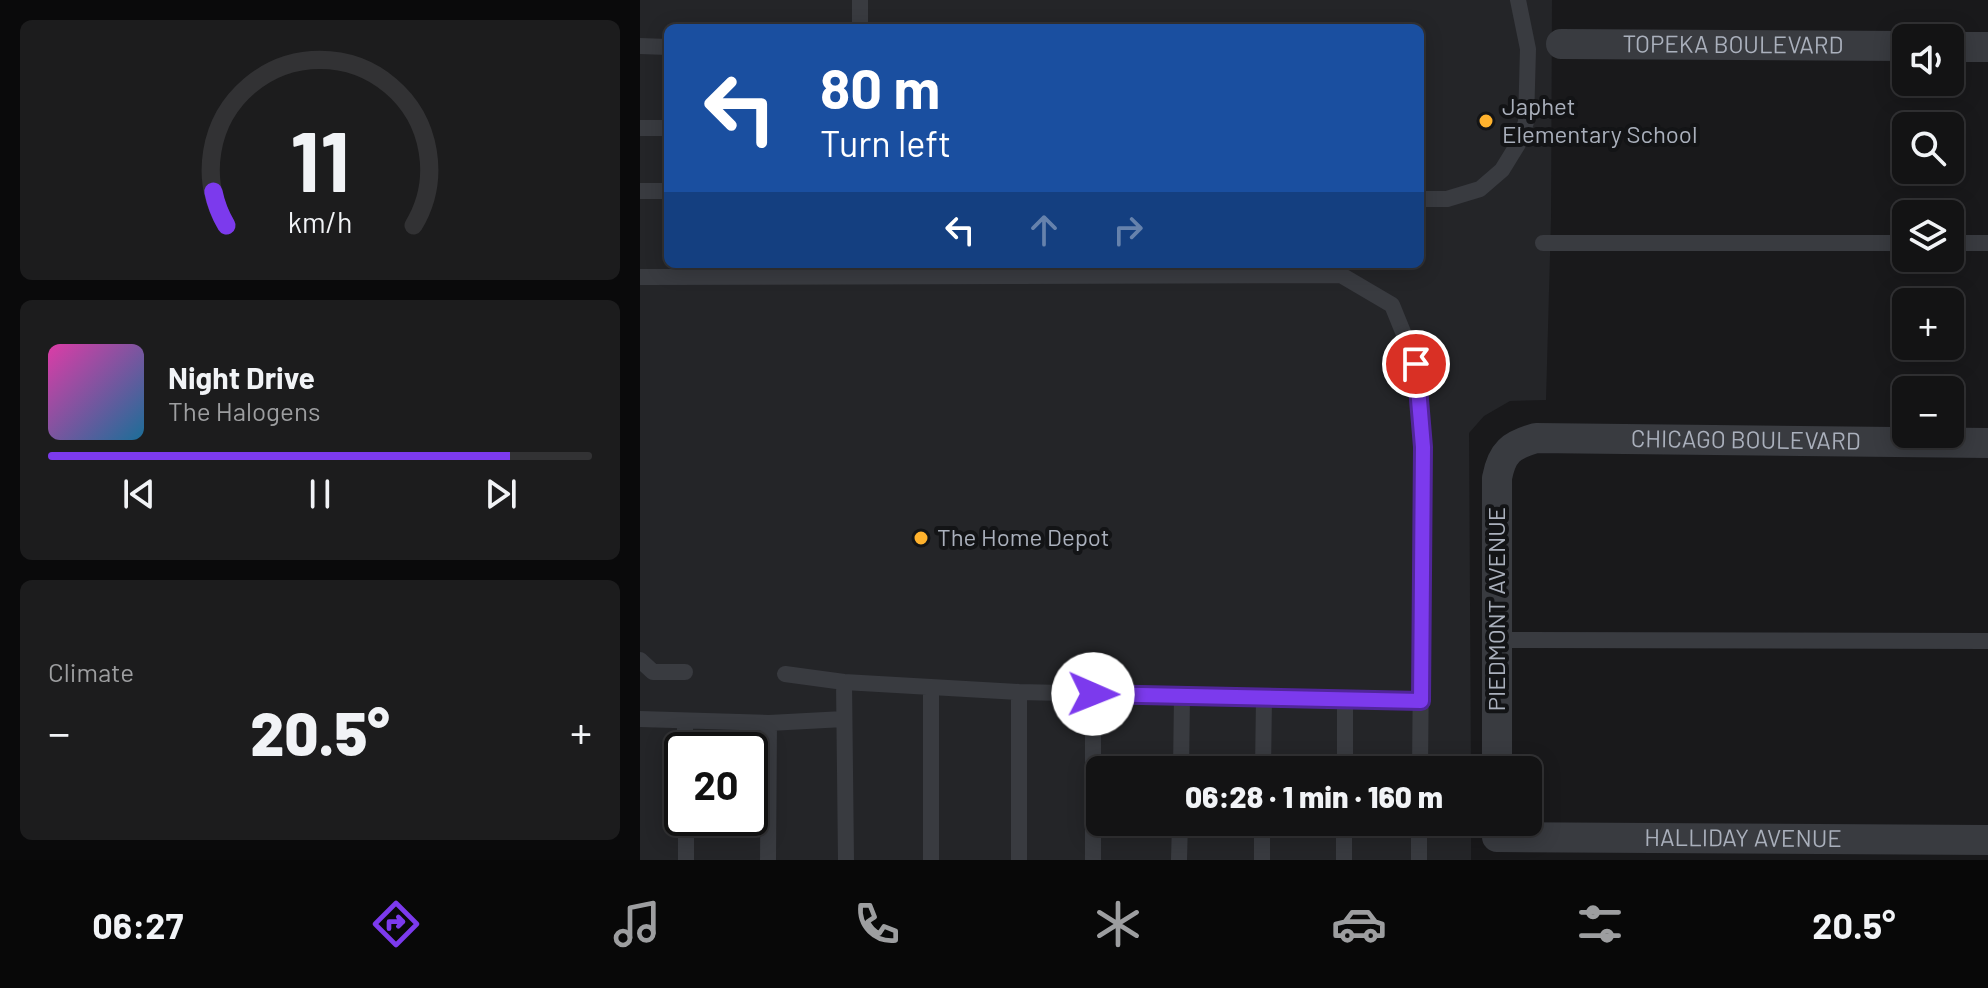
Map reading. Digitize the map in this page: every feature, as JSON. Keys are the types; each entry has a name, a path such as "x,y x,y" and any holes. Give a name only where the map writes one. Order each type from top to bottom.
{"street":[{"name":"TOPEKA BOULEVARD","path":"1561,44 1892,46"},
{"path":"1964,47 1988,47"},
{"name":"CHICAGO BOULEVARD","path":"1508,451 1518,443 1536,438 1988,443"},
{"name":"PIEDMONT AVENUE","path":"1497,756 1497,478 1500,461 1508,451"},
{"name":"HALLIDAY AVENUE","path":"1497,840 1988,840"}],"lane":[{"path":"860,0 860,24"},
{"path":"1424,199 1447,199 1480,189 1502,170 1518,144 1526,122 1528,49 1518,0"},
{"path":"640,46 664,47"},
{"path":"640,128 664,128"},
{"path":"640,191 664,191"},
{"path":"1543,243 1892,243"},
{"path":"1964,243 1988,243"},
{"path":"640,277 1341,275 1392,305 1416,364 1423,447 1420,756"},
{"path":"1497,640 1988,641"},
{"path":"640,660 653,672 685,672"},
{"path":"785,674 844,682 1019,692 1421,701"},
{"path":"844,682 846,860"},
{"path":"931,687 931,860"},
{"path":"1019,692 1019,860"},
{"path":"1093,694 1093,860"},
{"path":"1181,756 1182,696"},
{"path":"1263,756 1264,698"},
{"path":"1345,700 1345,756"},
{"path":"640,719 769,723 844,719"},
{"path":"685,722 685,732"},
{"path":"768,860 769,723"},
{"path":"686,836 686,860"},
{"path":"1179,860 1180,836"},
{"path":"1262,836 1262,860"},
{"path":"1344,836 1344,860"},
{"path":"1419,836 1419,860"}],"shaded area":[{"path":"640,0 1552,0 1546,400 1510,401 1484,416 1469,433 1471,756 1086,756 1086,836 1471,836 1471,860 640,860"}],"place":[{"name":"Japhet Elementary School","path":"1486,121"},
{"name":"The Home Depot","path":"921,538"}],"route":[{"path":"1093,694 1421,701 1423,447 1416,364"}]}
